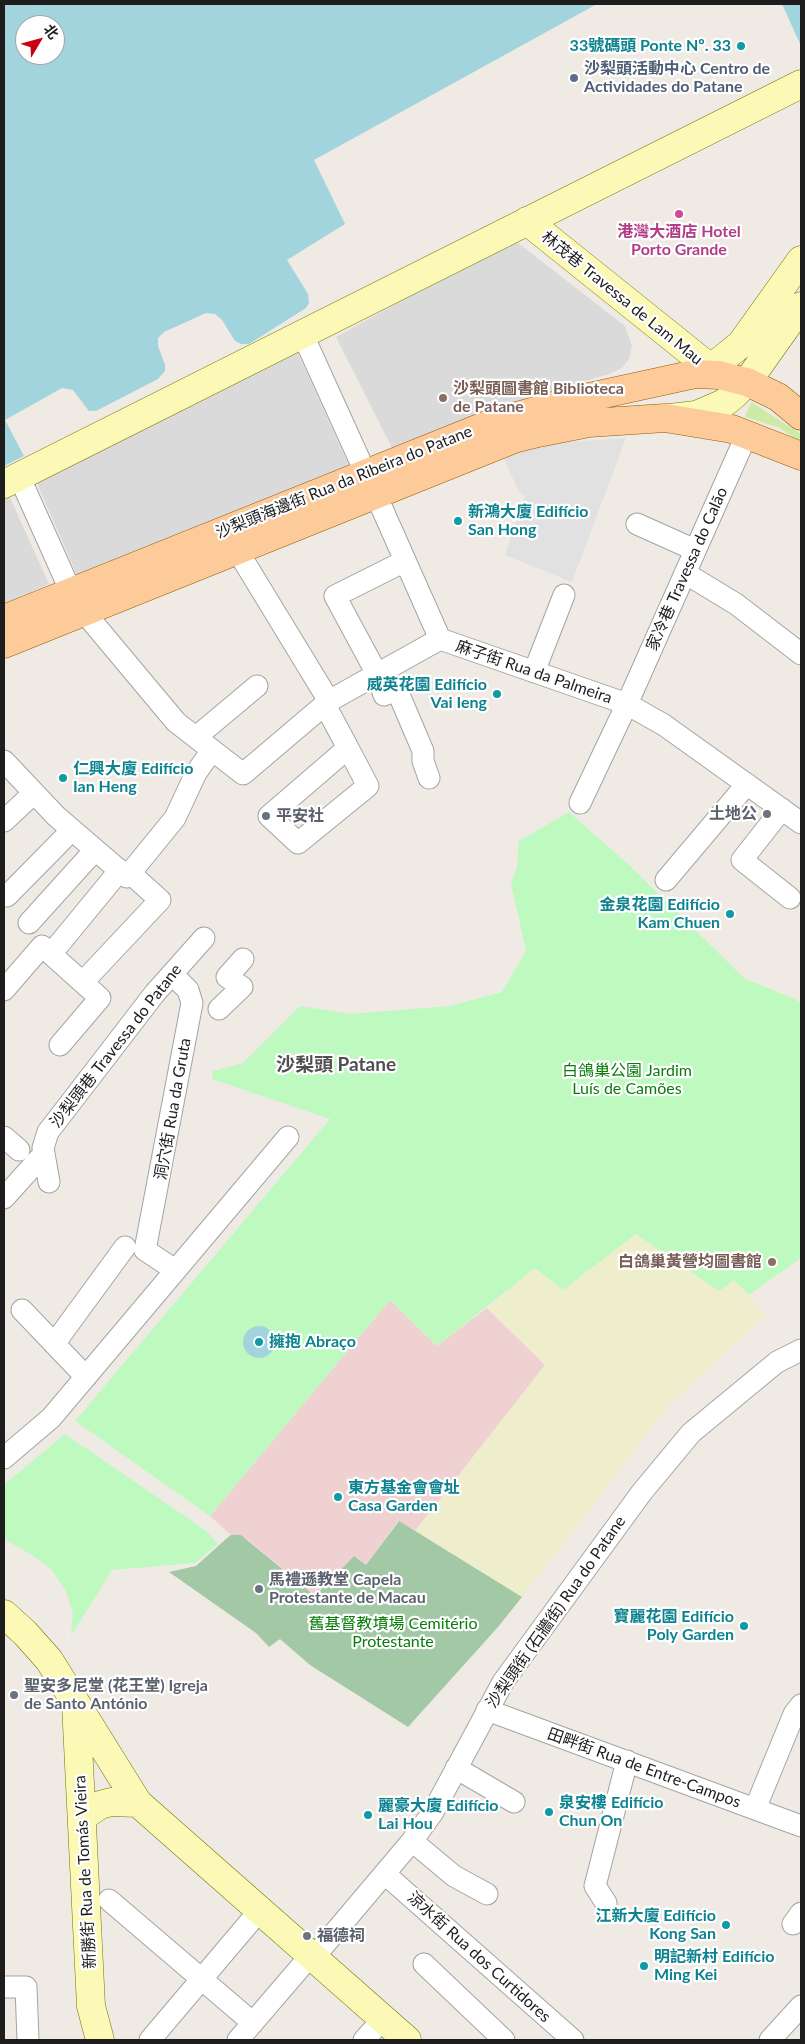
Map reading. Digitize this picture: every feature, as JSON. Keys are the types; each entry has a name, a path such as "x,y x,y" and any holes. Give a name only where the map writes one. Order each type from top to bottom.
{"main road":[{"name":"沙梨頭海邊街 Rua da Ribeira do Patane","path":"4,619 77,602 237,550 492,423 572,401 708,373 755,371 778,397 801,416"},
{"name":"沙梨頭海邊街 Rua da Ribeira do Patane","path":"4,644 77,602 371,484 404,483 514,439 538,433 589,423 665,418 732,429 801,456"}],"street":[{"path":"204,744 176,722 77,602 11,480 801,84"},
{"name":"林茂巷 Travessa de Lam Mau","path":"526,221 708,373"},
{"path":"708,373 742,344 801,260"},
{"path":"665,418 696,415 724,403 755,371 801,306"},
{"path":"302,333 440,639"},
{"name":"家冷巷 Travessa do Calão","path":"580,803 627,704 747,434"},
{"path":"637,524 695,550"},
{"path":"237,550 327,703 368,786 298,843 269,816 348,748"},
{"path":"405,561 334,596 377,674 384,695 397,690 423,751 423,760 429,778"},
{"path":"685,573 736,604 801,654"},
{"path":"534,672 564,595"},
{"name":"麻子街 Rua da Palmeira","path":"204,744 243,774 327,703 440,639 627,704 664,725 801,823"},
{"path":"8,978 46,950 126,873 175,818 196,773 204,744 257,686"},
{"path":"4,761 72,830 160,900 83,982"},
{"path":"666,880 747,784"},
{"path":"4,821 34,793"},
{"path":"782,809 742,860 790,898"},
{"path":"7,896 72,830"},
{"path":"29,923 95,850"},
{"name":"沙梨頭巷 Travessa do Patane","path":"4,1198 45,1167 43,1148 48,1132 172,974 204,938"},
{"path":"46,950 100,998 60,1045"},
{"path":"219,1009 242,987 227,977 243,959"},
{"name":"洞穴街 Rua da Gruta","path":"172,974 188,990 192,1003 145,1250 175,1270"},
{"path":"4,1458 51,1418 288,1136"},
{"path":"54,1344 124,1247"},
{"path":"22,1310 86,1377"},
{"name":"沙梨頭街 (石牆街) Rua do Patane","path":"238,2040 412,1842 433,1812 503,1682 642,1492 691,1432 778,1362 801,1350"},
{"path":"4,1614 25,1632 49,1660 138,1803 407,2040"},
{"name":"新勝街 Rua de Tomás Vieira","path":"76,1703 91,2006 100,2040"},
{"path":"755,1809 794,1714 801,1706"},
{"name":"田畔街 Rua de Entre-Campos","path":"487,1710 801,1826"},
{"path":"606,1903 595,1886 627,1761"},
{"path":"456,1768 514,1802"},
{"path":"82,1817 100,1805 111,1802 138,1803"},
{"path":"412,1842 454,1876 488,1894"},
{"name":"涼水街 Rua dos Curtidores","path":"385,1874 573,2040"},
{"path":"109,1900 253,2023"},
{"path":"156,2038 202,1979 260,1910"},
{"path":"424,1964 498,2038"},
{"path":"4,1987 26,1987 28,2040"},
{"path":"770,2040 794,2026 801,2006"},
{"path":"364,2040 383,2019"}],"shaded area":[{"path":"513,239 625,326 632,346 629,359 622,368 609,374 540,394 394,452 336,337"},
{"path":"296,349 349,466 77,575 33,474"},
{"path":"626,438 572,582 505,555 525,496 518,490 501,451 569,442"},
{"path":"7,491 49,584 4,604 4,492"},
{"path":"390,1300 437,1346 487,1308 545,1365 415,1531 398,1521 366,1565 354,1556 315,1596 246,1538 231,1535 210,1516"}],"green space":[{"path":"751,402 801,434 801,443 780,428 745,417"},
{"name":"白鴿巢公園 Jardim Luís de Camões","path":"569,812 630,866 744,978 801,1002 801,1258 749,1295 734,1280 719,1291 636,1234 563,1290 535,1268 437,1346 390,1300 210,1516 75,1421 330,1119 212,1079 213,1071 243,1063 300,1006 350,1014 450,1006 502,992 526,951 511,883 517,867 519,841"},
{"path":"636,1234 734,1279 765,1316 672,1402 522,1597 415,1531 545,1365 487,1308 535,1268 563,1290"},
{"path":"65,1434 205,1530 218,1544 195,1563 112,1570 71,1636 73,1613 66,1591 51,1569 32,1555 4,1539 4,1485"},
{"name":"舊基督教墳場 Cemitério Protestante","path":"399,1521 522,1597 498,1627 408,1727 310,1665 280,1639 269,1647 256,1633 169,1572 196,1566 231,1535 241,1535 315,1596 354,1556 366,1565"}],"water":[{"path":"4,4 597,4 314,160 345,224 287,260 308,294 309,303 306,308 249,344 241,344 235,341 222,320 215,314 206,313 164,332 158,338 158,346 165,365 165,371 158,379 96,411 89,411 73,390 62,388 5,420 24,456 4,466"},
{"path":"782,4 801,4 801,46"},
{"path":"259,1326 271,1330 275,1342 271,1354 259,1358 247,1354 243,1342 247,1330"}],"place":[{"name":"33號碼頭 Ponte Nº. 33","path":"741,46"},
{"name":"沙梨頭活動中心 Centro de Actividades do Patane","path":"574,78"},
{"name":"港灣大酒店 Hotel Porto Grande","path":"679,214"},
{"name":"沙梨頭圖書館 Biblioteca de Patane","path":"443,398"},
{"name":"新鴻大廈 Edifício San Hong","path":"458,521"},
{"name":"威英花園 Edifício Vai Ieng","path":"497,694"},
{"name":"仁興大廈 Edifício Ian Heng","path":"63,778"},
{"name":"土地公","path":"767,814"},
{"name":"平安社","path":"266,816"},
{"name":"金泉花園 Edifício Kam Chuen","path":"730,914"},
{"name":"白鴿巢黃營均圖書館","path":"772,1262"},
{"name":"擁抱 Abraço","path":"259,1342"},
{"name":"東方基金會會址 Casa Garden","path":"338,1497"},
{"name":"馬禮遜教堂 Capela Protestante de Macau","path":"259,1589"},
{"name":"寶麗花園 Edifício Poly Garden","path":"744,1626"},
{"name":"聖安多尼堂 (花王堂) Igreja de Santo António","path":"14,1695"},
{"name":"泉安樓 Edifício Chun On","path":"549,1812"},
{"name":"麗豪大廈 Edifício Lai Hou","path":"368,1815"},
{"name":"江新大廈 Edifício Kong San","path":"726,1925"},
{"name":"福德祠","path":"307,1936"},
{"name":"明記新村 Edifício Ming Kei","path":"644,1966"}],"district":[{"name":"沙梨頭 Patane","path":"336,1065"}]}
